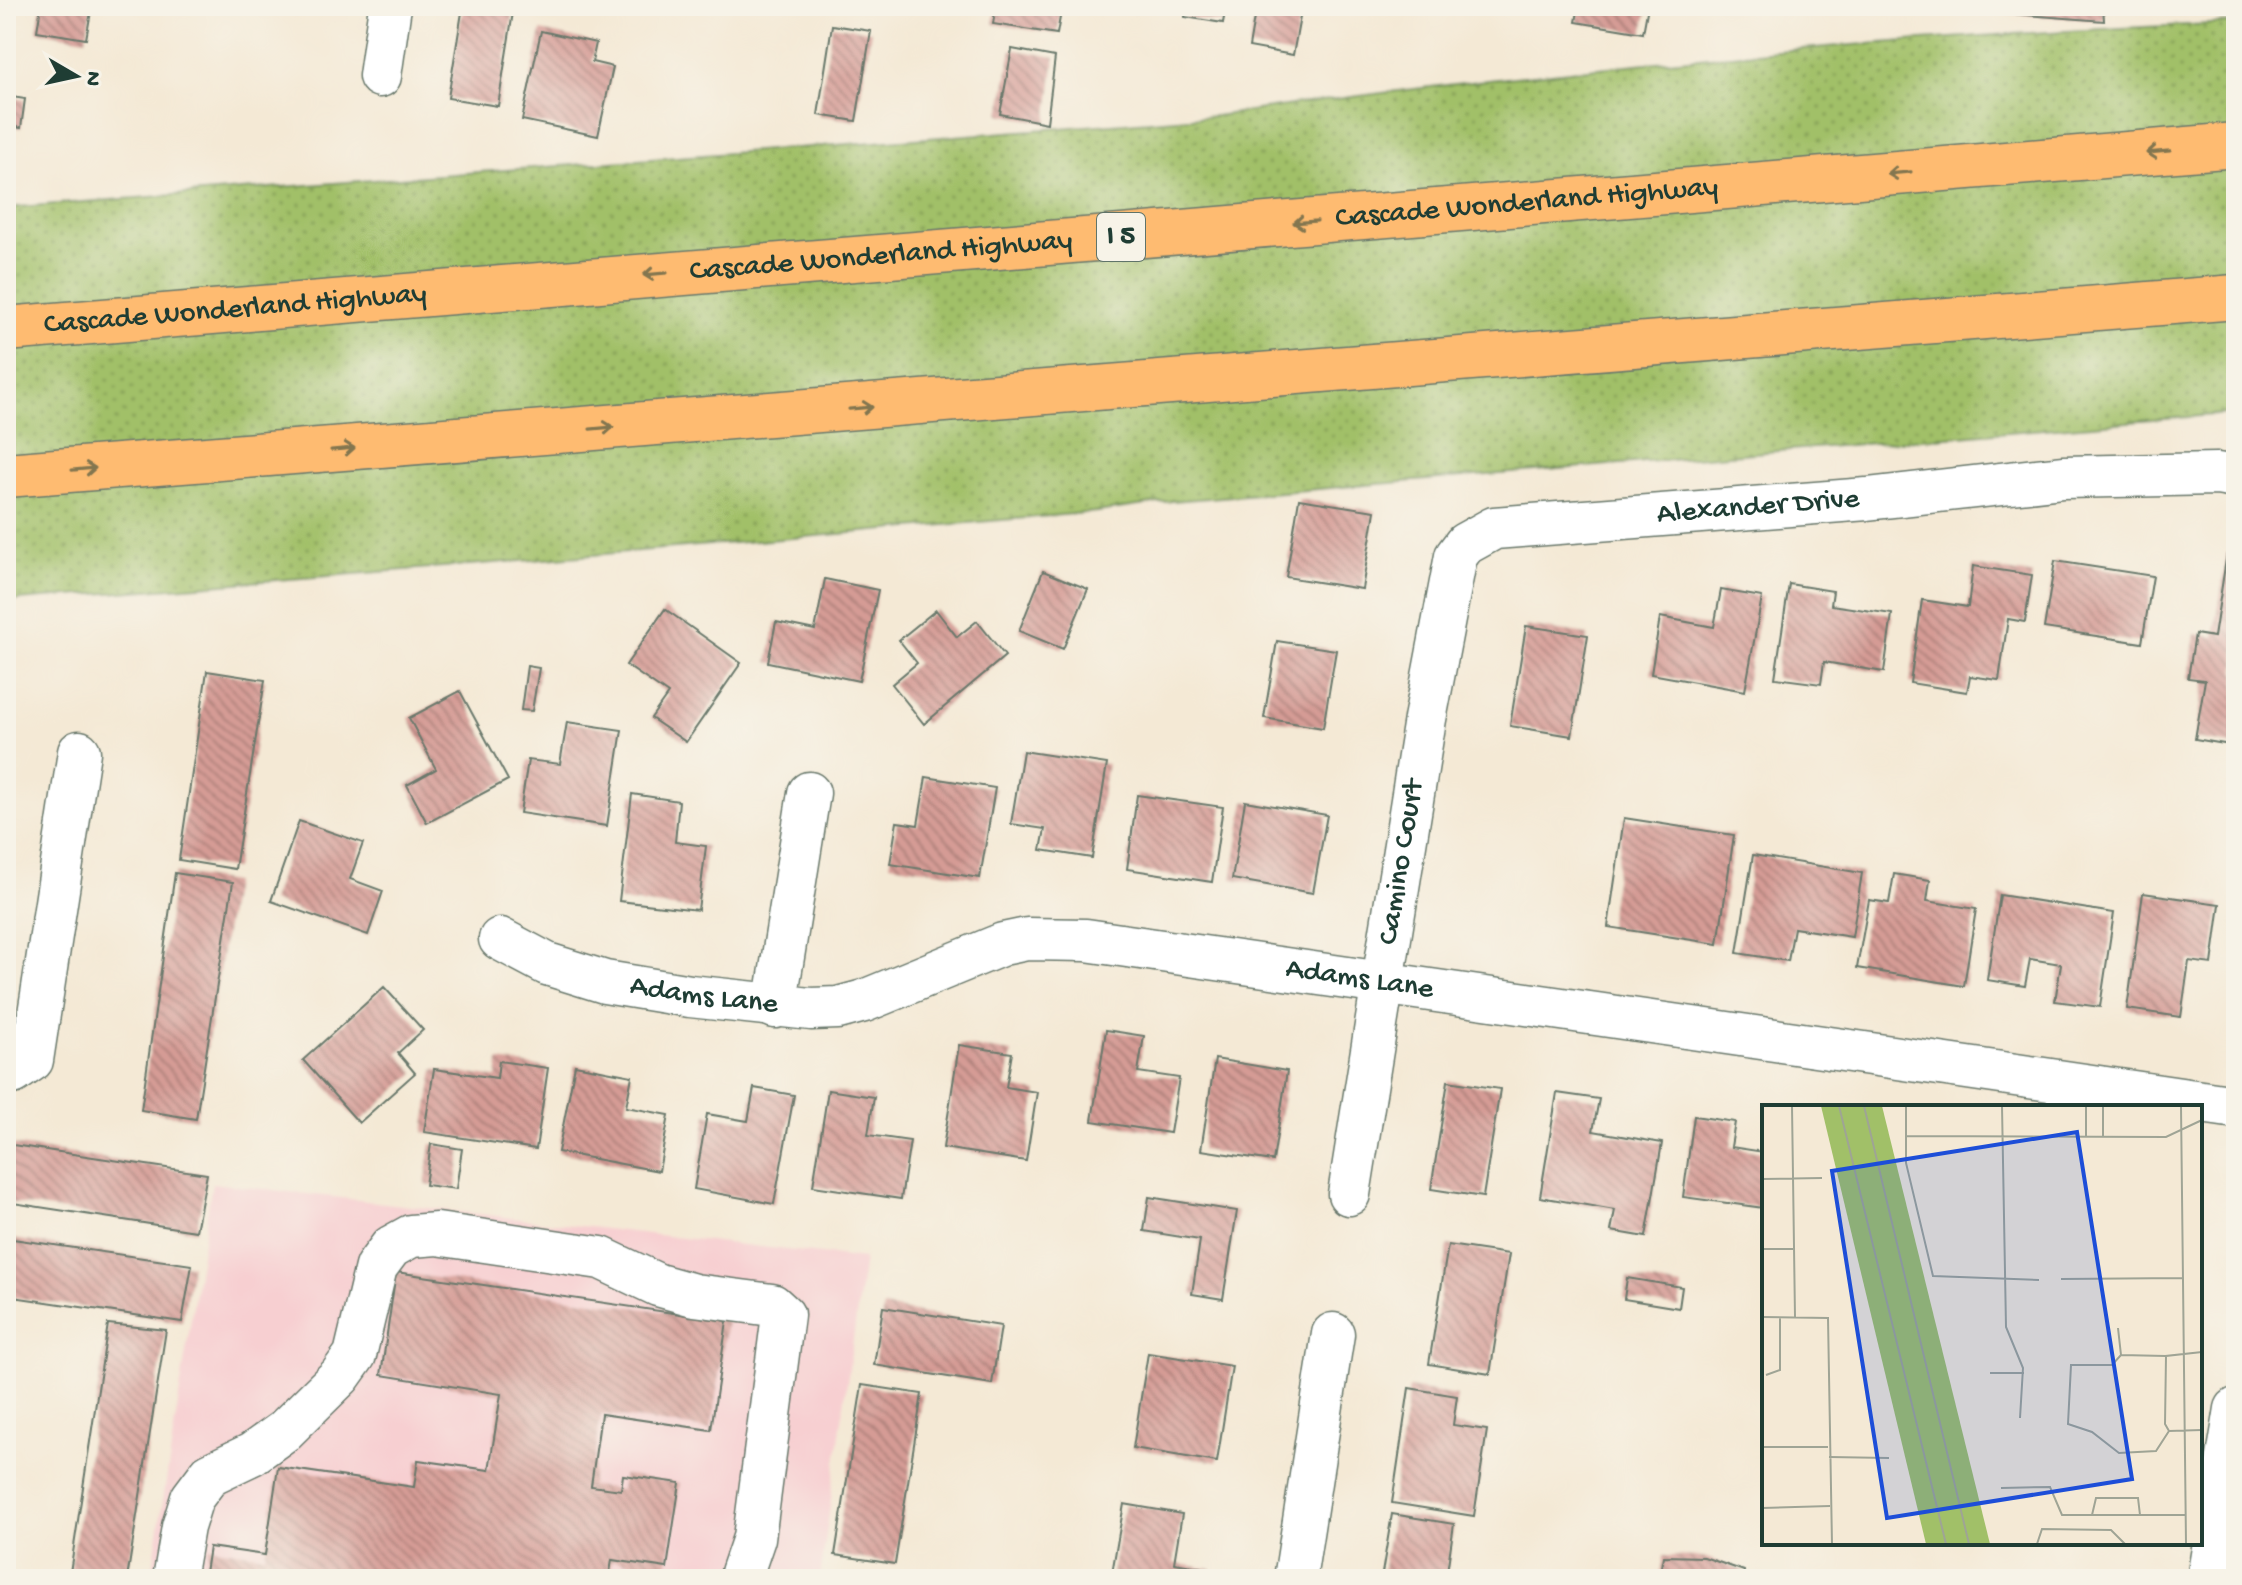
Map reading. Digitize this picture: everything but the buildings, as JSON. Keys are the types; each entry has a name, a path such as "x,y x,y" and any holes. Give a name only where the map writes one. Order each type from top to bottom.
{"highway":[{"name":"Cascade Wonderland Highway","path":"6,329 2236,145"},
{"path":"6,475 2236,297"}],"street":[{"path":"380,76 390,6"},
{"name":"Alexander Drive","path":"1425,719 1456,556 1465,544 1494,528 1867,499 2063,477 2217,474 2236,477"},
{"name":"Camino Court","path":"1349,1194 1425,719"},
{"path":"6,1074 13,1073 32,1060 79,752"},
{"path":"775,1007 809,793"},
{"name":"Adams Lane","path":"500,939 547,964 605,982 775,1007 838,1008 864,1001 1003,944 1027,939 1086,940 2236,1107"},
{"path":"174,1579 183,1527 192,1498 210,1474 252,1454 284,1431 340,1376 355,1355 376,1267 391,1247 411,1236 437,1234 601,1258 658,1285 694,1295 772,1305 783,1315 754,1538 742,1573 743,1579"},
{"path":"1295,1579 1333,1334"},
{"path":"2208,1579 2236,1409"}],"shaded area":[{"path":"212,1183 864,1259 820,1579 151,1579"}],"green space":[{"path":"2236,23 2236,413 1172,501 1097,512 533,560 6,601 6,208 1216,116 1470,82 1853,45"}]}
